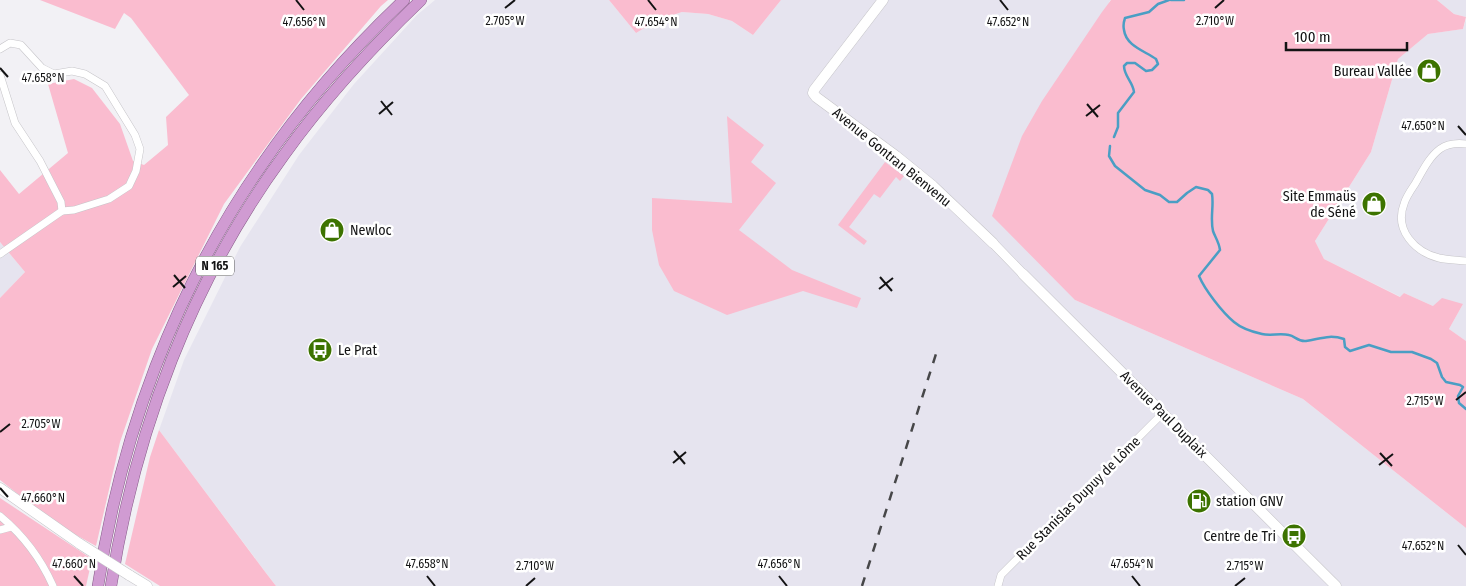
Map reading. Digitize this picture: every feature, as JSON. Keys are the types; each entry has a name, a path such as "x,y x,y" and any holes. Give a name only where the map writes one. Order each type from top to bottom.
{"highway":[{"name":"N 165","path":"98,586 118,487 138,417 169,335 196,276 232,210 303,109 353,52 404,0"},
{"name":"N 165","path":"111,586 129,492 152,414 180,338 215,266 262,187 313,117 360,62 421,0"}],"main road":[{"name":"Avenue Gontran Bienvenu","path":"883,0 813,93 896,156 932,186 993,243"},
{"name":"Avenue Paul Duplaix","path":"1023,274 1336,586"},
{"path":"0,488 80,544 147,586"}],"street":[{"path":"0,49 10,43 21,45 42,68 54,74 72,71 85,74 105,86 135,135 140,149 136,171 129,186 109,199 74,210 62,211 0,254"},
{"path":"0,75 16,123 40,161 61,202 62,211"},
{"path":"1466,144 1454,144 1443,148 1432,156 1404,204 1401,221 1408,238 1423,252 1438,258 1466,261"},
{"name":"Avenue Paul Duplaix","path":"993,243 1023,274"},
{"name":"Rue Stanislas Dupuy de Lôme","path":"998,586 1002,575 1163,413"},
{"path":"0,516 31,547 53,586"},
{"path":"0,530 11,527"}],"shaded area":[{"path":"40,0 388,0 301,99 224,204 152,349 120,442 96,546 56,524 0,480 0,298 25,272 0,242 0,170 19,194 68,153 48,84 74,79 92,88 120,124 133,161 144,165 168,145 166,117 189,95 131,18 124,13 115,29"},
{"path":"435,0 609,0 636,33 658,20 682,12 708,14 732,21 753,35 781,0 1111,0 1109,2 1075,300 1303,399 1466,528 1466,586 276,586 159,430 184,360 240,247 299,155 354,84 417,15"},
{"path":"609,0 781,0 753,35 732,21 708,14 682,12 658,20 636,33"},
{"path":"1111,0 1437,0 1454,14 1466,17 1463,29 1428,34 1398,59 1371,152 1315,241 1324,259 1400,297 1404,293 1433,306 1442,298 1463,304 1449,329 1466,341 1466,528 1303,399 1075,300 992,216 1022,136 1042,101"},
{"path":"1437,0 1466,0 1466,17 1454,14"},
{"path":"1466,19 1466,341 1449,329 1463,304 1433,306 1404,293 1401,297 1324,259 1315,241 1371,152 1398,59 1428,34 1463,29"},
{"path":"727,116 764,145 751,162 776,183 739,230 792,270 861,298 857,308 803,291 727,315 674,291 659,265 652,230 652,198 732,203"},
{"path":"885,162 904,176 900,181 896,177 880,198 874,194 849,227 867,241 864,245 838,225"},
{"path":"0,242 25,272 0,298"},
{"path":"159,430 276,586 160,586 125,564 150,457"},
{"path":"0,498 92,559 86,586 0,586"}],"waterway":[{"path":"1114,137 1118,127 1118,113 1134,92 1125,73 1124,66 1127,63 1135,63 1146,71 1152,70 1158,64 1156,59 1137,48 1125,36 1125,18 1149,12 1158,4 1169,0"},
{"path":"1171,0 1184,0"},
{"path":"1110,146 1109,156 1115,166 1145,190 1160,195 1169,202 1177,202 1196,187 1208,190 1212,194 1212,226 1220,250 1199,276 1205,288 1224,313 1237,324 1265,335 1289,335 1303,341 1329,337 1344,339 1345,347 1350,351 1369,345 1391,352 1412,352 1431,359 1437,363 1446,382 1463,387 1458,396 1459,403 1466,409"}],"railway":[{"path":"862,586 936,354"}],"place":[{"name":"Bureau Vallée","path":"1429,71"},
{"name":"Site Emmaüs de Séné","path":"1374,204"},
{"name":"Newloc","path":"332,230"},
{"name":"Le Prat","path":"320,350"},
{"name":"station GNV","path":"1199,501"},
{"name":"Centre de Tri","path":"1294,536"}]}
